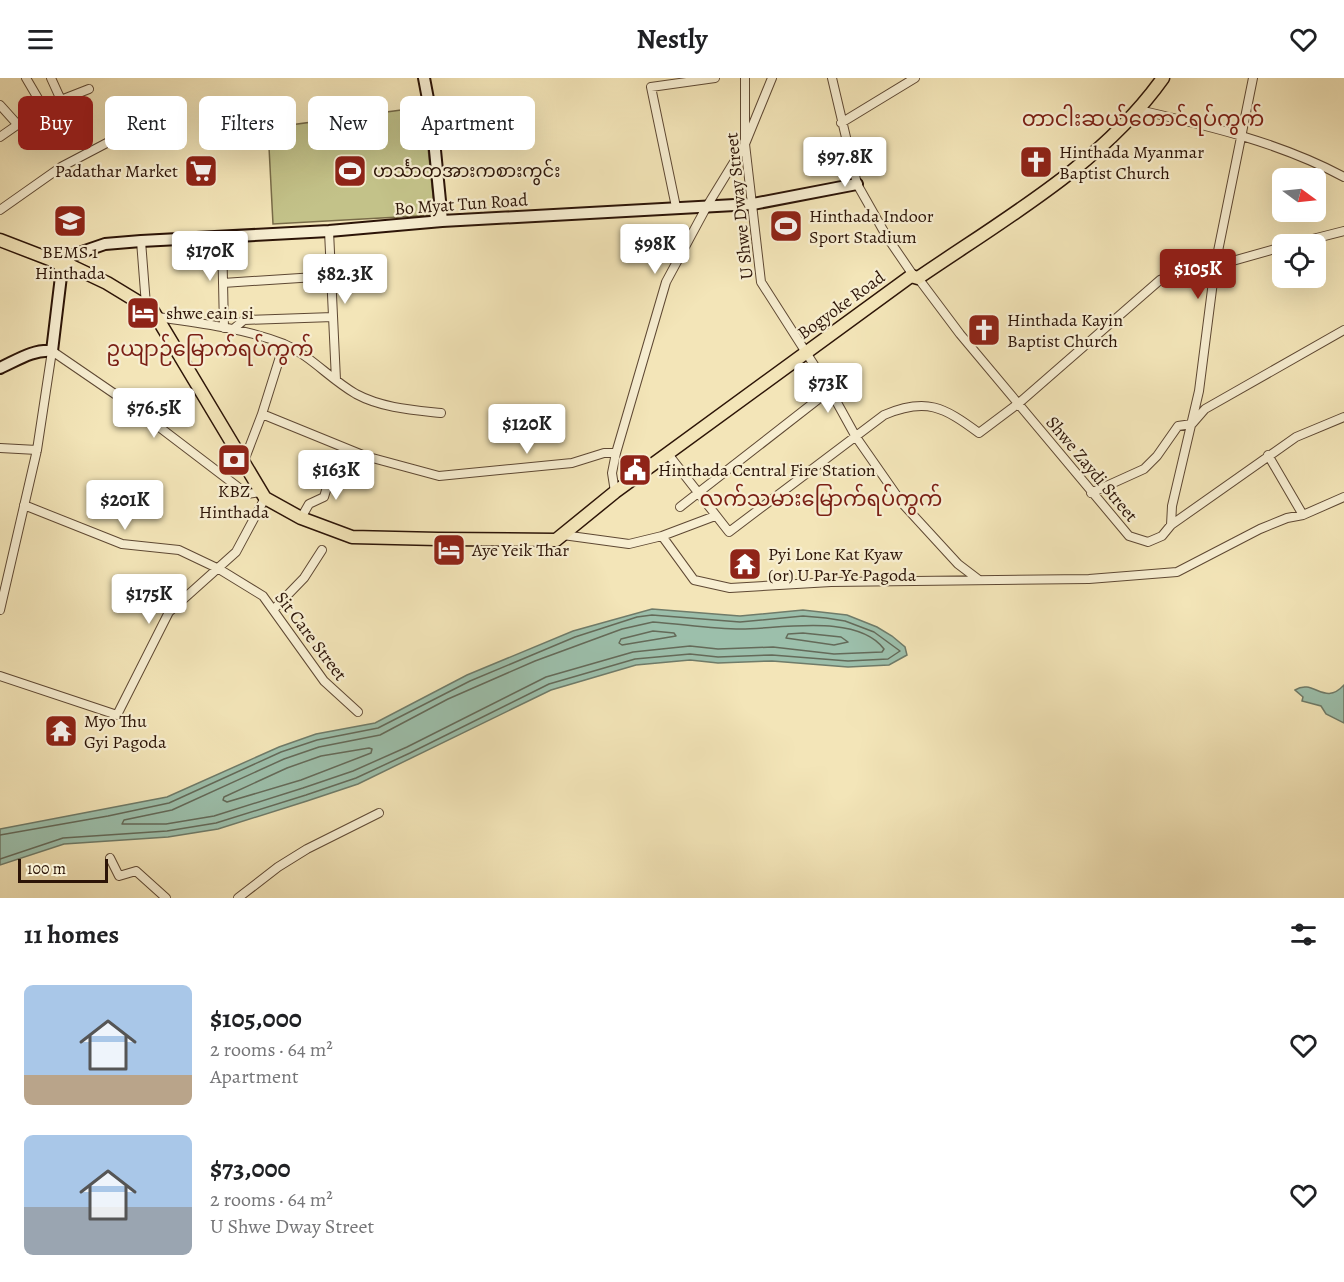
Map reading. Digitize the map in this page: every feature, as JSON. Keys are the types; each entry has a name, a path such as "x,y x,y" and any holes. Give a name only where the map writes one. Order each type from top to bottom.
{"main road":[{"name":"Bogyoke Road","path":"562,535 615,492 805,353 1024,205 1115,137 1139,110 1162,78"},
{"path":"0,232 146,305 157,317 263,495 301,518 352,537 556,540 562,535"},
{"path":"0,240 63,262"}],"street":[{"path":"26,78 36,96"},
{"path":"51,78 59,96"},
{"path":"424,78 432,120 442,221"},
{"path":"649,78 676,207"},
{"path":"651,87 715,78"},
{"name":"U Shwe Dway Street","path":"745,78 745,144 760,282 830,390 856,437 902,503 929,535 958,564 980,581"},
{"path":"615,492 612,473 616,453 666,282 745,144 772,78"},
{"name":"Shwe Zaydi Street","path":"832,78 857,184 887,237 960,334 1019,403 1091,494 1129,536 1148,542 1162,536 1171,525 1268,455 1296,437 1344,417"},
{"path":"841,123 915,78"},
{"path":"1171,525 1172,506 1192,424 1215,266 1253,78"},
{"path":"71,96 89,89"},
{"path":"0,105 18,125 0,137"},
{"path":"1139,110 1215,127 1242,138 1308,157 1344,177"},
{"path":"0,210 35,183 105,144"},
{"name":"Bo Myat Tun Road","path":"63,262 105,244 329,231 442,221 753,204 857,184"},
{"path":"329,231 336,380"},
{"path":"1326,236 1344,231"},
{"path":"222,236 223,283 228,329"},
{"path":"141,241 146,305"},
{"path":"669,454 729,532 884,415 900,408 918,405 950,411 979,433 1019,403 1160,280 1185,270 1215,266 1272,250"},
{"path":"0,610 37,450 47,351 63,262"},
{"path":"223,283 331,276"},
{"path":"228,329 244,320 333,316"},
{"path":"157,317 228,329 284,344 317,363 356,394 379,403 441,413"},
{"path":"1091,494 1144,469 1157,456 1178,426 1192,424 1205,409 1344,330"},
{"path":"244,461 262,414 284,344"},
{"path":"0,368 47,351"},
{"path":"0,676 117,715 169,612 196,585 219,569 236,552 263,495 246,494 125,401 47,351"},
{"path":"680,507 830,390"},
{"path":"262,414 365,456 439,476 572,463 604,453 616,453"},
{"path":"0,448 37,450"},
{"path":"1268,455 1302,515"},
{"path":"301,518 309,504 324,497 334,464"},
{"path":"662,536 694,580 730,588 831,582 1089,579 1177,572 1260,529 1287,518 1302,515 1344,496"},
{"name":"Sit Care Street","path":"24,505 122,544 179,550 219,569 263,596 324,681 358,712"},
{"path":"562,535 629,544 662,536 715,516"},
{"path":"274,609 304,578 322,550"},
{"path":"238,898 307,849 379,813"},
{"path":"110,858 119,876 136,870 166,898"}],"shaded area":[{"name":"ဟင်္သာတအားကစားကွင်း","path":"400,110 400,150 428,150 435,215 273,224 269,150 296,150 296,124 308,123 308,150 388,150 388,112"}],"water":[{"path":"652,609 740,616 803,610 847,615 877,627 892,636 905,647 907,655 889,665 848,667 772,661 718,663 690,660 636,665 551,690 358,784 218,829 168,837 64,844 0,865 0,829 167,797 279,747 316,734 375,723 467,675 573,631"},
{"path":"1344,685 1344,723 1326,714 1321,706 1302,701 1303,697 1295,690 1308,687 1331,693"}],"place":[{"name":"Hinthada Myanmar Baptist Church","path":"1036,162"},
{"name":"Padathar Market","path":"201,171"},
{"name":"ဟင်္သာတအားကစားကွင်း","path":"350,171"},
{"name":"BEMS 1 Hinthada","path":"70,221"},
{"name":"Hinthada Indoor Sport Stadium","path":"786,226"},
{"name":"shwe eain si","path":"143,313"},
{"name":"Hinthada Kayin Baptist Church","path":"984,330"},
{"name":"KBZ Hinthada","path":"234,460"},
{"name":"Hinthada Central Fire Station","path":"635,470"},
{"name":"Aye Yeik Thar","path":"449,550"},
{"name":"Pyi Lone Kat Kyaw (or) U Par Ye Pagoda","path":"745,564"},
{"name":"Myo Thu Gyi Pagoda","path":"61,731"}],"district":[{"name":"တာငါးဆယ်တောင်ရပ်ကွက်","path":"1143,119"},
{"name":"ဥယျာဉ်မြောက်ရပ်ကွက်","path":"210,349"},
{"name":"လက်သမားမြောက်ရပ်ကွက်","path":"821,499"}]}
